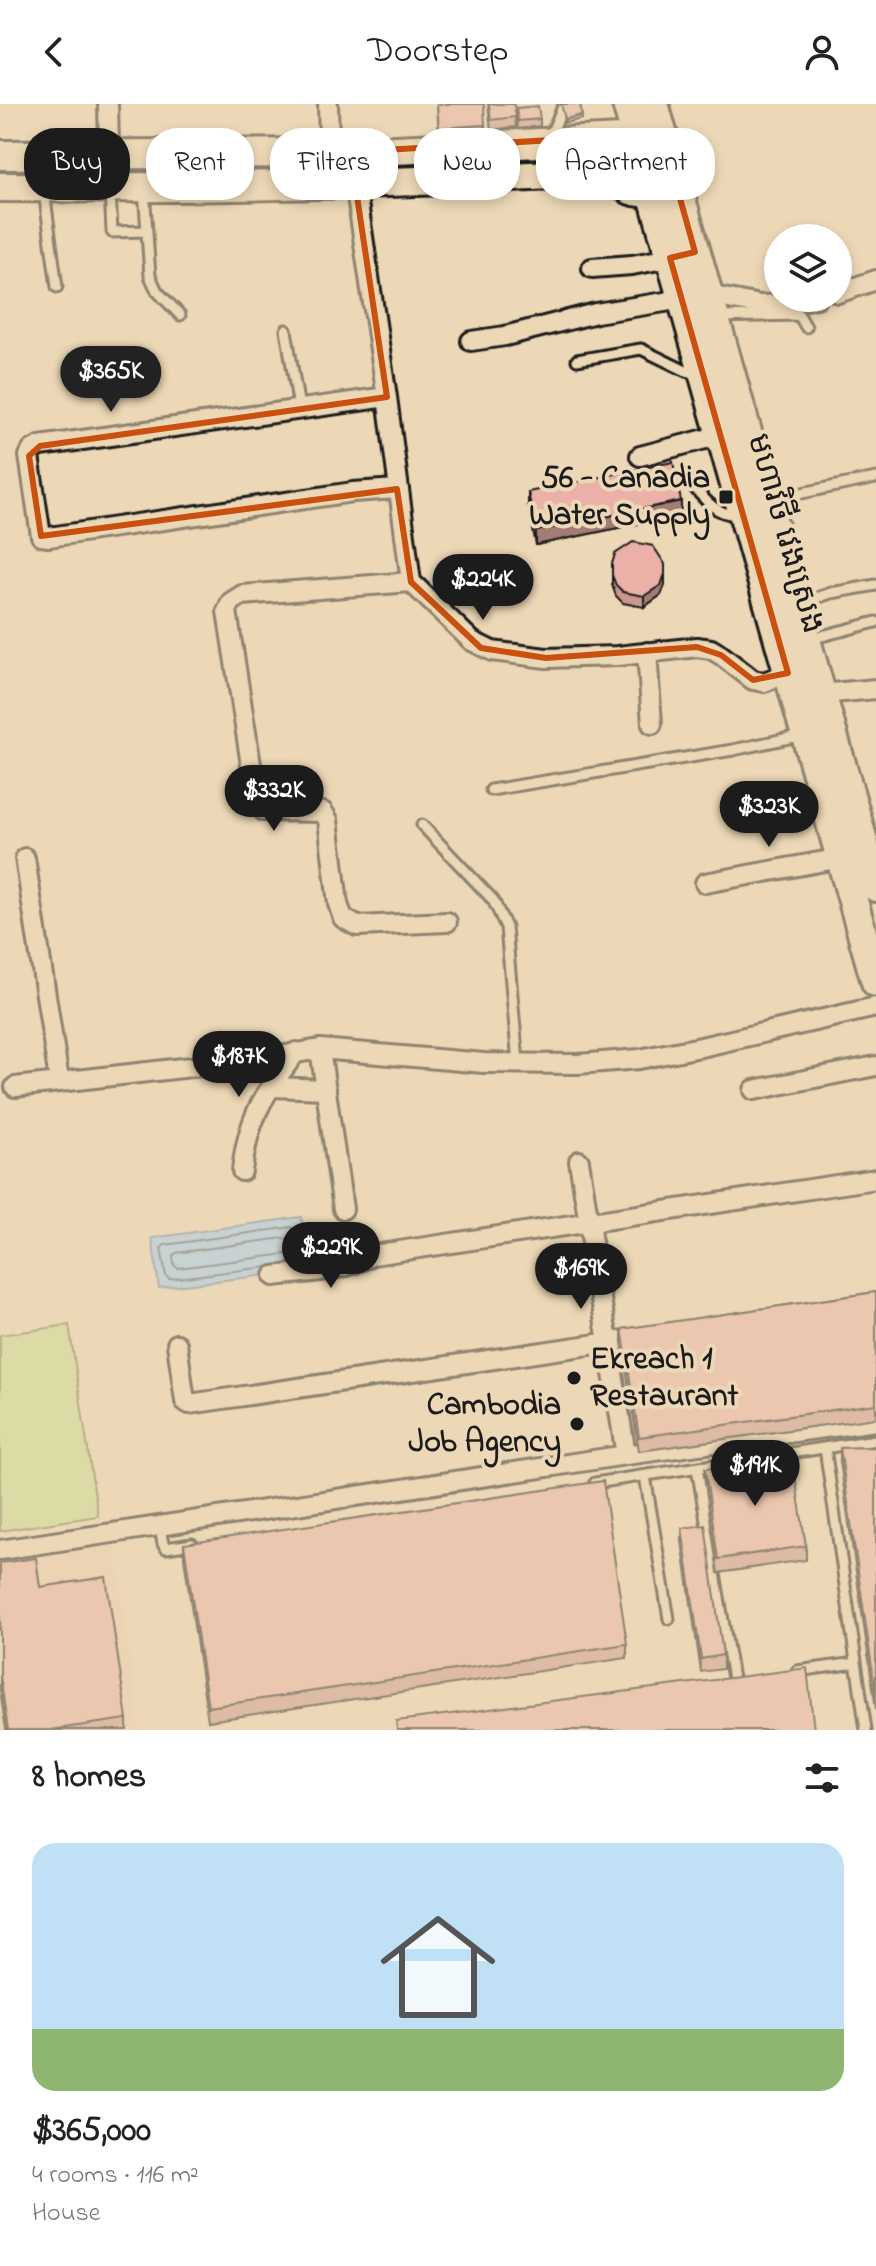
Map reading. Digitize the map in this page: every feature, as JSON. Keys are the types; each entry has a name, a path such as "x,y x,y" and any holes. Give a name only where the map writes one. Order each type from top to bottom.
{"main road":[{"name":"មហាវិថី វេងស្រេង","path":"627,104 654,116"},
{"path":"637,128 654,116"},
{"path":"398,150 536,143"},
{"path":"130,156 270,154"},
{"path":"0,155 24,155"},
{"path":"398,181 536,175"},
{"path":"130,188 270,185"},
{"path":"0,187 24,187"},
{"name":"មហាវិថី វេងស្រេង","path":"667,200 701,304 792,654 806,734 876,982"},
{"name":"មហាវិថី វេងស្រេង","path":"655,202 683,255"},
{"name":"មហាវិថី វេងស្រេង","path":"701,304 704,376 721,435 796,605 792,654 821,694 876,887"}],"street":[{"path":"108,104 109,128"},
{"path":"328,104 329,128"},
{"path":"358,200 411,582 472,641 492,651 546,658 697,647 711,649 753,680 764,682 792,654"},
{"path":"592,268 632,265 683,255"},
{"path":"852,288 876,280"},
{"path":"471,341 505,336 596,313 701,304 764,305"},
{"path":"387,397 40,446 32,450 29,456 41,536 353,492 397,489"},
{"path":"640,456 721,435"},
{"path":"411,582 242,595 231,602 227,611 257,803 264,811 323,812 328,820 338,904 343,918 357,926 447,922"},
{"path":"647,652 652,724"},
{"path":"821,694 874,690"},
{"path":"25,858 59,1080"},
{"path":"705,883 841,858"},
{"path":"15,1087 262,1059 320,1049 484,1063 578,1064 639,1059 876,1007"},
{"path":"320,1049 343,1209"},
{"path":"242,1171 251,1122 296,1052"},
{"path":"754,1090 876,1066"},
{"path":"272,1087 326,1089"},
{"path":"579,1161 626,1455"},
{"path":"274,1276 336,1269 373,1255 876,1179"},
{"path":"177,1344 185,1401 189,1404 655,1335"},
{"path":"0,1550 626,1455 876,1421"}],"lane":[{"path":"553,128 562,109"},
{"path":"143,188 150,276 157,291 180,315"},
{"path":"45,200 57,287"},
{"path":"111,200 112,232 147,231"},
{"path":"628,200 655,202"},
{"path":"701,304 799,315 806,327"},
{"path":"286,330 299,408"},
{"path":"577,360 641,349 686,371 704,376"},
{"path":"692,485 710,506 732,515 797,494 876,478"},
{"path":"796,605 831,593 876,585"},
{"path":"792,654 842,629 876,622"},
{"path":"491,790 733,750 806,734"},
{"path":"422,825 493,900 501,913 506,927 518,1063"},
{"path":"583,1485 876,1440"},
{"path":"825,1448 866,1730"},
{"path":"697,1468 729,1680 748,1677"},
{"path":"645,1476 669,1619"},
{"path":"160,1527 166,1548 197,1543"},
{"path":"779,1673 856,1663"}],"highlighted area":[{"path":"636,135 644,167 669,159 695,252 670,258 788,673 753,680 721,655 697,647 546,658 481,648 411,582 397,489 41,536 29,456 40,446 387,397 355,183 334,153"}],"shaded area":[{"path":"115,1545 139,1730 1,1730 0,1560"}],"green space":[{"path":"69,1325 98,1516 0,1531 0,1335"}],"water":[{"path":"301,1217 310,1270 159,1288 152,1238"}],"building":[{"path":"437,104 484,104 485,125 439,128"},
{"path":"489,104 514,104 516,117 491,120"},
{"path":"561,104 580,104 582,115 565,119"},
{"path":"538,106 540,119 518,121 516,108"},
{"path":"673,462 681,501 536,531 528,492"},
{"path":"633,542 653,546 665,564 661,585 644,596 623,592 612,575 615,554"},
{"path":"876,1292 876,1404 639,1437 622,1329"},
{"path":"876,1447 876,1695 840,1448"},
{"path":"792,1456 806,1546 718,1559 705,1469"},
{"path":"603,1481 627,1644 208,1707 184,1544"},
{"path":"705,1525 723,1655 701,1659 682,1528"},
{"path":"36,1558 40,1587 106,1577 127,1719 50,1730 8,1730 0,1676 0,1563"},
{"path":"807,1668 814,1730 397,1730 396,1721"}],"place":[{"name":"56 - Canadia Water Supply","path":"726,497"},
{"name":"Ekreach 1 Restaurant","path":"574,1378"},
{"name":"Cambodia Job Agency","path":"577,1424"}]}
